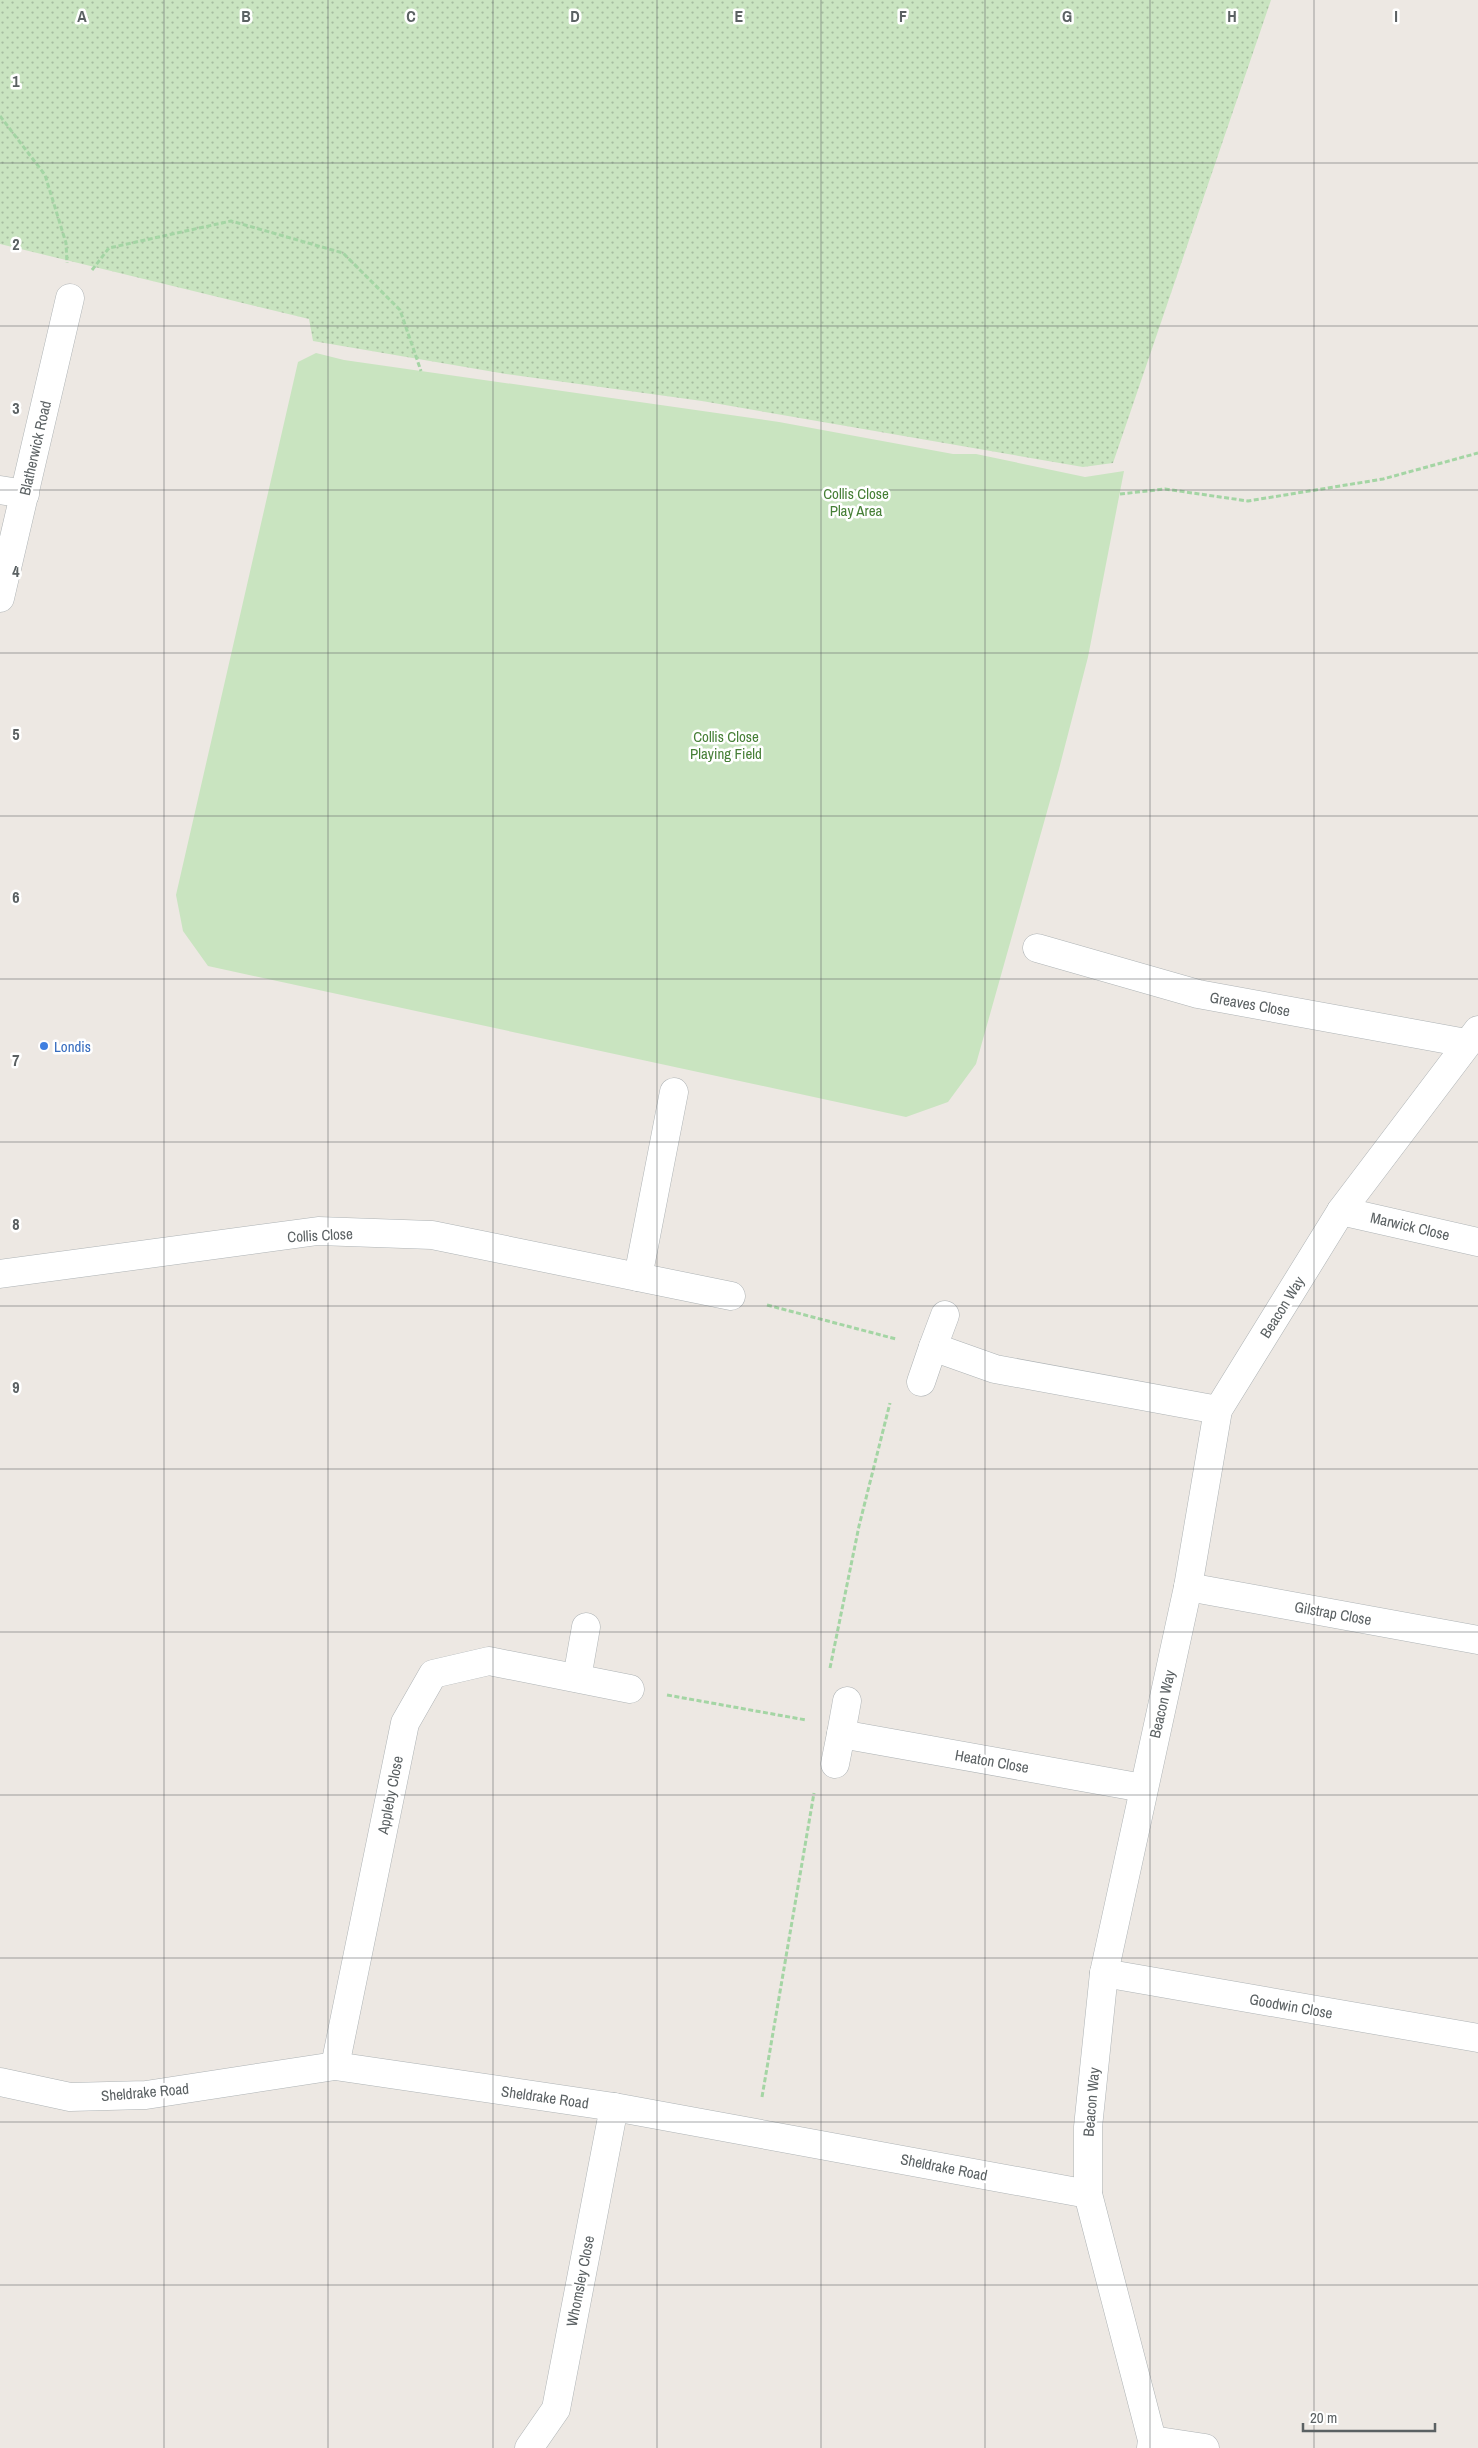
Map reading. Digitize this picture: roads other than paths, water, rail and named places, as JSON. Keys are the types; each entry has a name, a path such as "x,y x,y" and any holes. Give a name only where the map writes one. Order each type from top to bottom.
{"street":[{"name":"Blatherwick Road","path":"0,598 12,492 70,298"},
{"name":"Greaves Close","path":"1037,948 1198,994 1472,1037"},
{"name":"Beacon Way","path":"1152,2444 1088,2194 1088,2127 1104,1973 1188,1587 1218,1410 1341,1211 1472,1037"},
{"path":"638,1277 674,1092"},
{"name":"Marwick Close","path":"1341,1211 1478,1242"},
{"name":"Collis Close","path":"0,1274 318,1231 432,1235 731,1296"},
{"path":"921,1382 945,1315"},
{"path":"933,1347 995,1369 1218,1410"},
{"name":"Gilstrap Close","path":"1188,1587 1478,1640"},
{"path":"577,1678 586,1627"},
{"name":"Appleby Close","path":"335,2066 405,1723 433,1674 489,1661 630,1689"},
{"path":"835,1764 847,1701"},
{"name":"Heaton Close","path":"841,1734 1143,1788"},
{"name":"Goodwin Close","path":"1104,1973 1478,2038"},
{"name":"Sheldrake Road","path":"0,2082 70,2097 146,2095 335,2066 614,2106 1088,2194"},
{"name":"Whomsley Close","path":"530,2448 556,2409 614,2106"},
{"path":"1152,2444 1205,2448"}],"place":[{"name":"Londis","path":"44,1046"}],"park label":[{"name":"Collis Close Play Area","path":"856,502"},
{"name":"Collis Close Playing Field","path":"726,744"}]}
